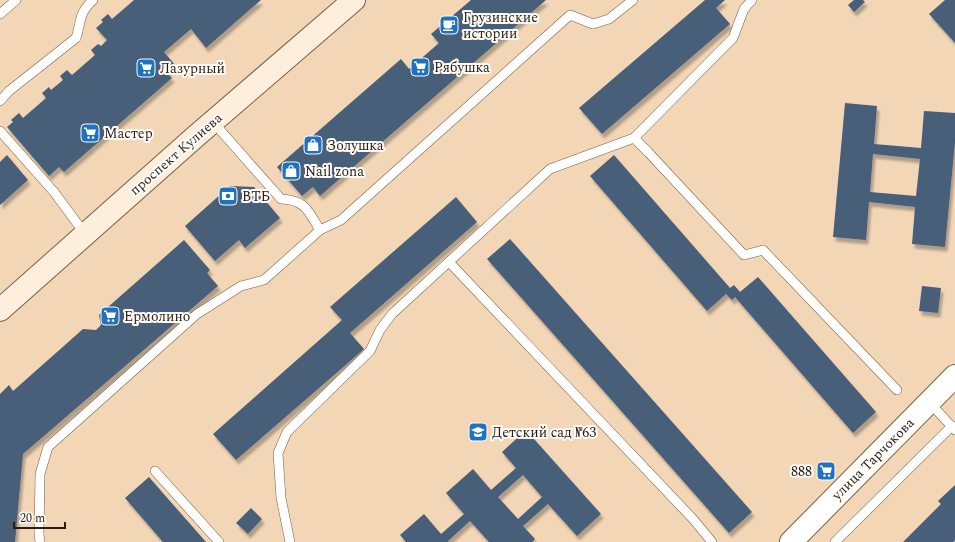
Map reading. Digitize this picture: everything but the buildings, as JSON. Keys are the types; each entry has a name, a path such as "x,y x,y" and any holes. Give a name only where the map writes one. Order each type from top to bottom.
{"main road":[{"name":"проспект Кулиева","path":"0,310 354,0"}],"street":[{"name":"улица Тарчокова","path":"791,542 955,376"}],"lane":[{"path":"0,14 16,0"},
{"path":"0,101 9,91 76,38 81,16 86,7 93,0"},
{"path":"40,542 38,534 40,474 48,447 197,314 242,286 264,280 320,230 341,220 570,15 593,24 609,19 633,0"},
{"path":"290,542 281,498 278,453 287,432 370,351 380,330 392,314 550,168 634,138 733,38 744,9 752,0"},
{"path":"213,122 281,199 290,199 304,205 320,230"},
{"path":"0,131 54,192 85,234"},
{"path":"634,138 744,255 762,250 897,390"},
{"path":"449,262 693,519 712,542"},
{"path":"835,542 953,424 929,402"},
{"path":"154,471 220,542"}],"place":[{"name":"Грузинские истории","path":"449,25"},
{"name":"Рябушка","path":"420,67"},
{"name":"Лазурный","path":"146,68"},
{"name":"Мастер","path":"90,133"},
{"name":"Золушка","path":"313,145"},
{"name":"Nail zona","path":"291,171"},
{"name":"ВТБ","path":"228,196"},
{"name":"Ермолино","path":"110,316"},
{"name":"Детский сад №63","path":"478,432"},
{"name":"888","path":"826,471"}]}
